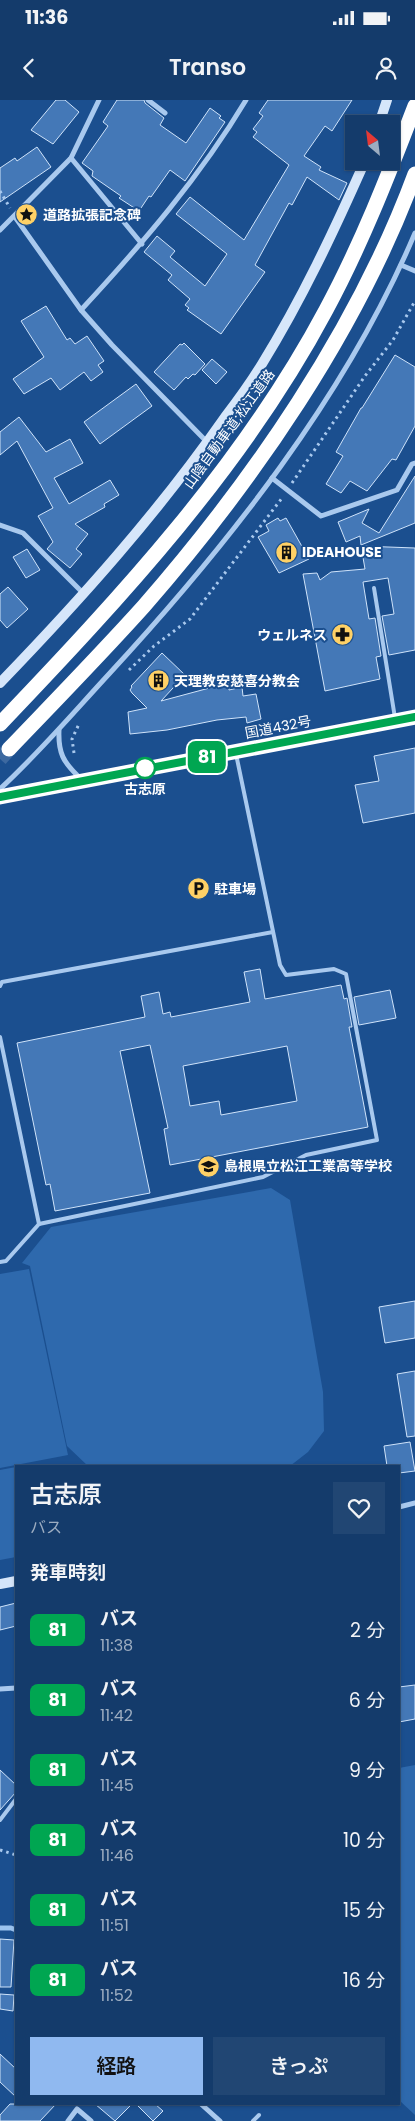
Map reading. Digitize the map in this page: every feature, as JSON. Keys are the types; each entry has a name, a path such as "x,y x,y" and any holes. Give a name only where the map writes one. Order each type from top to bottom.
{"highway":[{"name":"山陰自動車道;松江道路","path":"0,724 123,592 181,523 236,451 284,381 326,311 359,244 388,177 415,106"},
{"path":"10,749 144,606 202,535 304,396 346,323 381,254 415,174"},
{"name":"国道432号","path":"0,797 415,717"}],"street":[{"path":"0,230 15,217 71,158 99,100"},
{"path":"148,100 165,112"},
{"path":"82,310 142,244 191,182 246,100"},
{"path":"382,115 387,100"},
{"path":"71,158 142,244"},
{"path":"0,683 84,594 148,520 208,442 262,366 306,289 361,170"},
{"path":"15,217 82,310 112,345 208,442"},
{"path":"0,789 32,759 165,614 233,530 272,478 333,388 401,265 415,233"},
{"path":"401,265 415,271"},
{"path":"272,478 321,516 397,490 412,464 415,463"},
{"path":"0,525 22,532 84,594"},
{"path":"59,729 58,746 66,766 83,780"},
{"path":"400,1507 415,1504"},
{"path":"0,1584 15,1581"},
{"path":"0,1690 15,1688"},
{"path":"202,2105 220,2121"},
{"path":"68,2121 78,2109 90,2121"}],"lane":[{"path":"374,588 396,720"},
{"path":"0,1262 6,1261 39,1224 263,1177 306,1155 376,1140 346,974 334,969 286,975 280,965 236,752"},
{"path":"0,986 2,982 273,932"},
{"path":"0,1037 39,1224"},
{"path":"0,1820 15,1800"},
{"path":"253,2121 259,2115"}],"path":[{"path":"0,191 15,217"},
{"path":"0,1850 15,1855"}],"shaded area":[{"path":"271,1188 290,1200 323,1392 324,1431 308,1452 291,1465 87,1465 67,1446 30,1266 22,1263 51,1227"},
{"path":"29,1269 68,1455 0,1468 0,1274"},
{"path":"15,1467 15,1557 0,1560 0,1470"},
{"path":"415,1765 415,2115 400,2101 400,1768"}],"building":[{"path":"56,100 65,100 79,112 53,144 31,130"},
{"path":"117,100 144,100 145,103 164,118 160,125 186,143 210,108 221,116 219,118 225,122 185,181 170,170 139,211 119,198 121,196 92,176 93,171 82,163 108,126 103,122"},
{"path":"268,100 352,100 332,131 325,126 304,156 321,167 319,170 347,183 339,200 307,177 292,205 289,203 255,265 265,272 221,334 187,310 189,308 185,305 190,299 168,280 172,275 144,252 157,236 175,251 170,257 205,286 227,254 176,214 190,197 244,240 289,165 253,137 257,132 253,129 263,116 259,113"},
{"path":"37,147 51,167 0,202 0,168 15,158 17,161"},
{"path":"46,306 67,340 70,338 75,344 87,336 104,361 98,365 103,372 91,381 84,372 60,390 51,378 24,394 13,379 44,357 21,321"},
{"path":"184,343 205,364 195,375 193,374 188,379 186,377 174,390 154,372 180,344"},
{"path":"395,355 415,367 415,426 396,460 392,459 367,491 350,481 341,493 326,484 343,456 336,452 361,408"},
{"path":"212,359 227,372 216,384 202,370"},
{"path":"136,384 152,406 100,444 84,422"},
{"path":"19,417 46,452 70,439 83,463 54,478 69,504 110,480 119,495 104,504 105,507 75,524 88,534 76,549 82,554 70,568 47,549 53,542 38,516 53,508 17,441 0,455 0,432"},
{"path":"415,476 415,523 361,545 360,536 346,542 338,522 369,509 362,523 379,533"},
{"name":"IDEAHOUSE","path":"278,518 280,521 286,518 309,559 279,573 258,537 269,531 266,525"},
{"name":"ウェルネス","path":"361,546 415,548 415,650 389,655 382,616 394,614 388,578 363,582 369,619 375,618 381,656 376,657 380,679 325,691 303,574 317,573 320,580 331,572 365,569"},
{"path":"27,549 40,570 26,578 13,557"},
{"path":"8,587 28,609 7,628 0,620 0,594"},
{"path":"162,653 185,675 161,701 228,683 229,690 242,687 243,696 256,694 261,719 247,723 246,717 217,720 167,730 130,734 128,712 147,708 132,693 130,690 131,686"},
{"path":"415,748 415,813 363,823 355,785 379,781 374,756"},
{"path":"260,969 265,999 341,985 344,999 347,998 352,1027 349,1027 368,1127 170,1165 164,1129 168,1128 150,1045 120,1051 150,1193 55,1211 50,1184 46,1185 17,1043 145,1017 141,996 159,992 163,1014 170,1012 171,1017 250,1002 244,972","holes":["287,1046 297,1101 221,1115 219,1101 190,1106 183,1066"]},
{"path":"390,990 396,1018 359,1025 354,997"},
{"path":"415,1301 415,1338 385,1343 379,1307"},
{"path":"415,1371 415,1436 407,1437 397,1374"},
{"path":"410,1442 415,1471 400,1473 400,1465 387,1465 384,1446"},
{"path":"15,1603 15,1626 0,1630 0,1607"},
{"path":"415,1685 415,1719 400,1722 400,1687"},
{"path":"0,1770 15,1784 15,1793 0,1810"},
{"path":"0,1939 14,1940 11,1987 0,1987"},
{"path":"0,1994 14,1995 13,2011 0,2009"},
{"path":"0,2054 15,2068 15,2096 0,2082"},
{"path":"10,2104 55,2105 40,2121 0,2121 0,2115"},
{"path":"96,2105 131,2105 115,2121"},
{"path":"137,2105 156,2105 163,2111 153,2121"}],"waterway":[{"path":"0,1928 15,1930"}],"tunnel":[{"path":"0,759 9,749"}],"bus line":[{"name":"81","path":"0,797 415,717"}],"place":[{"name":"道路拡張記念碑","path":"27,215"},
{"name":"IDEAHOUSE","path":"286,552"},
{"name":"ウェルネス","path":"343,635"},
{"name":"天理教安慈喜分教会","path":"158,681"},
{"name":"古志原","path":"145,768"},
{"name":"駐車場","path":"198,889"},
{"name":"島根県立松江工業高等学校","path":"208,1166"}]}
